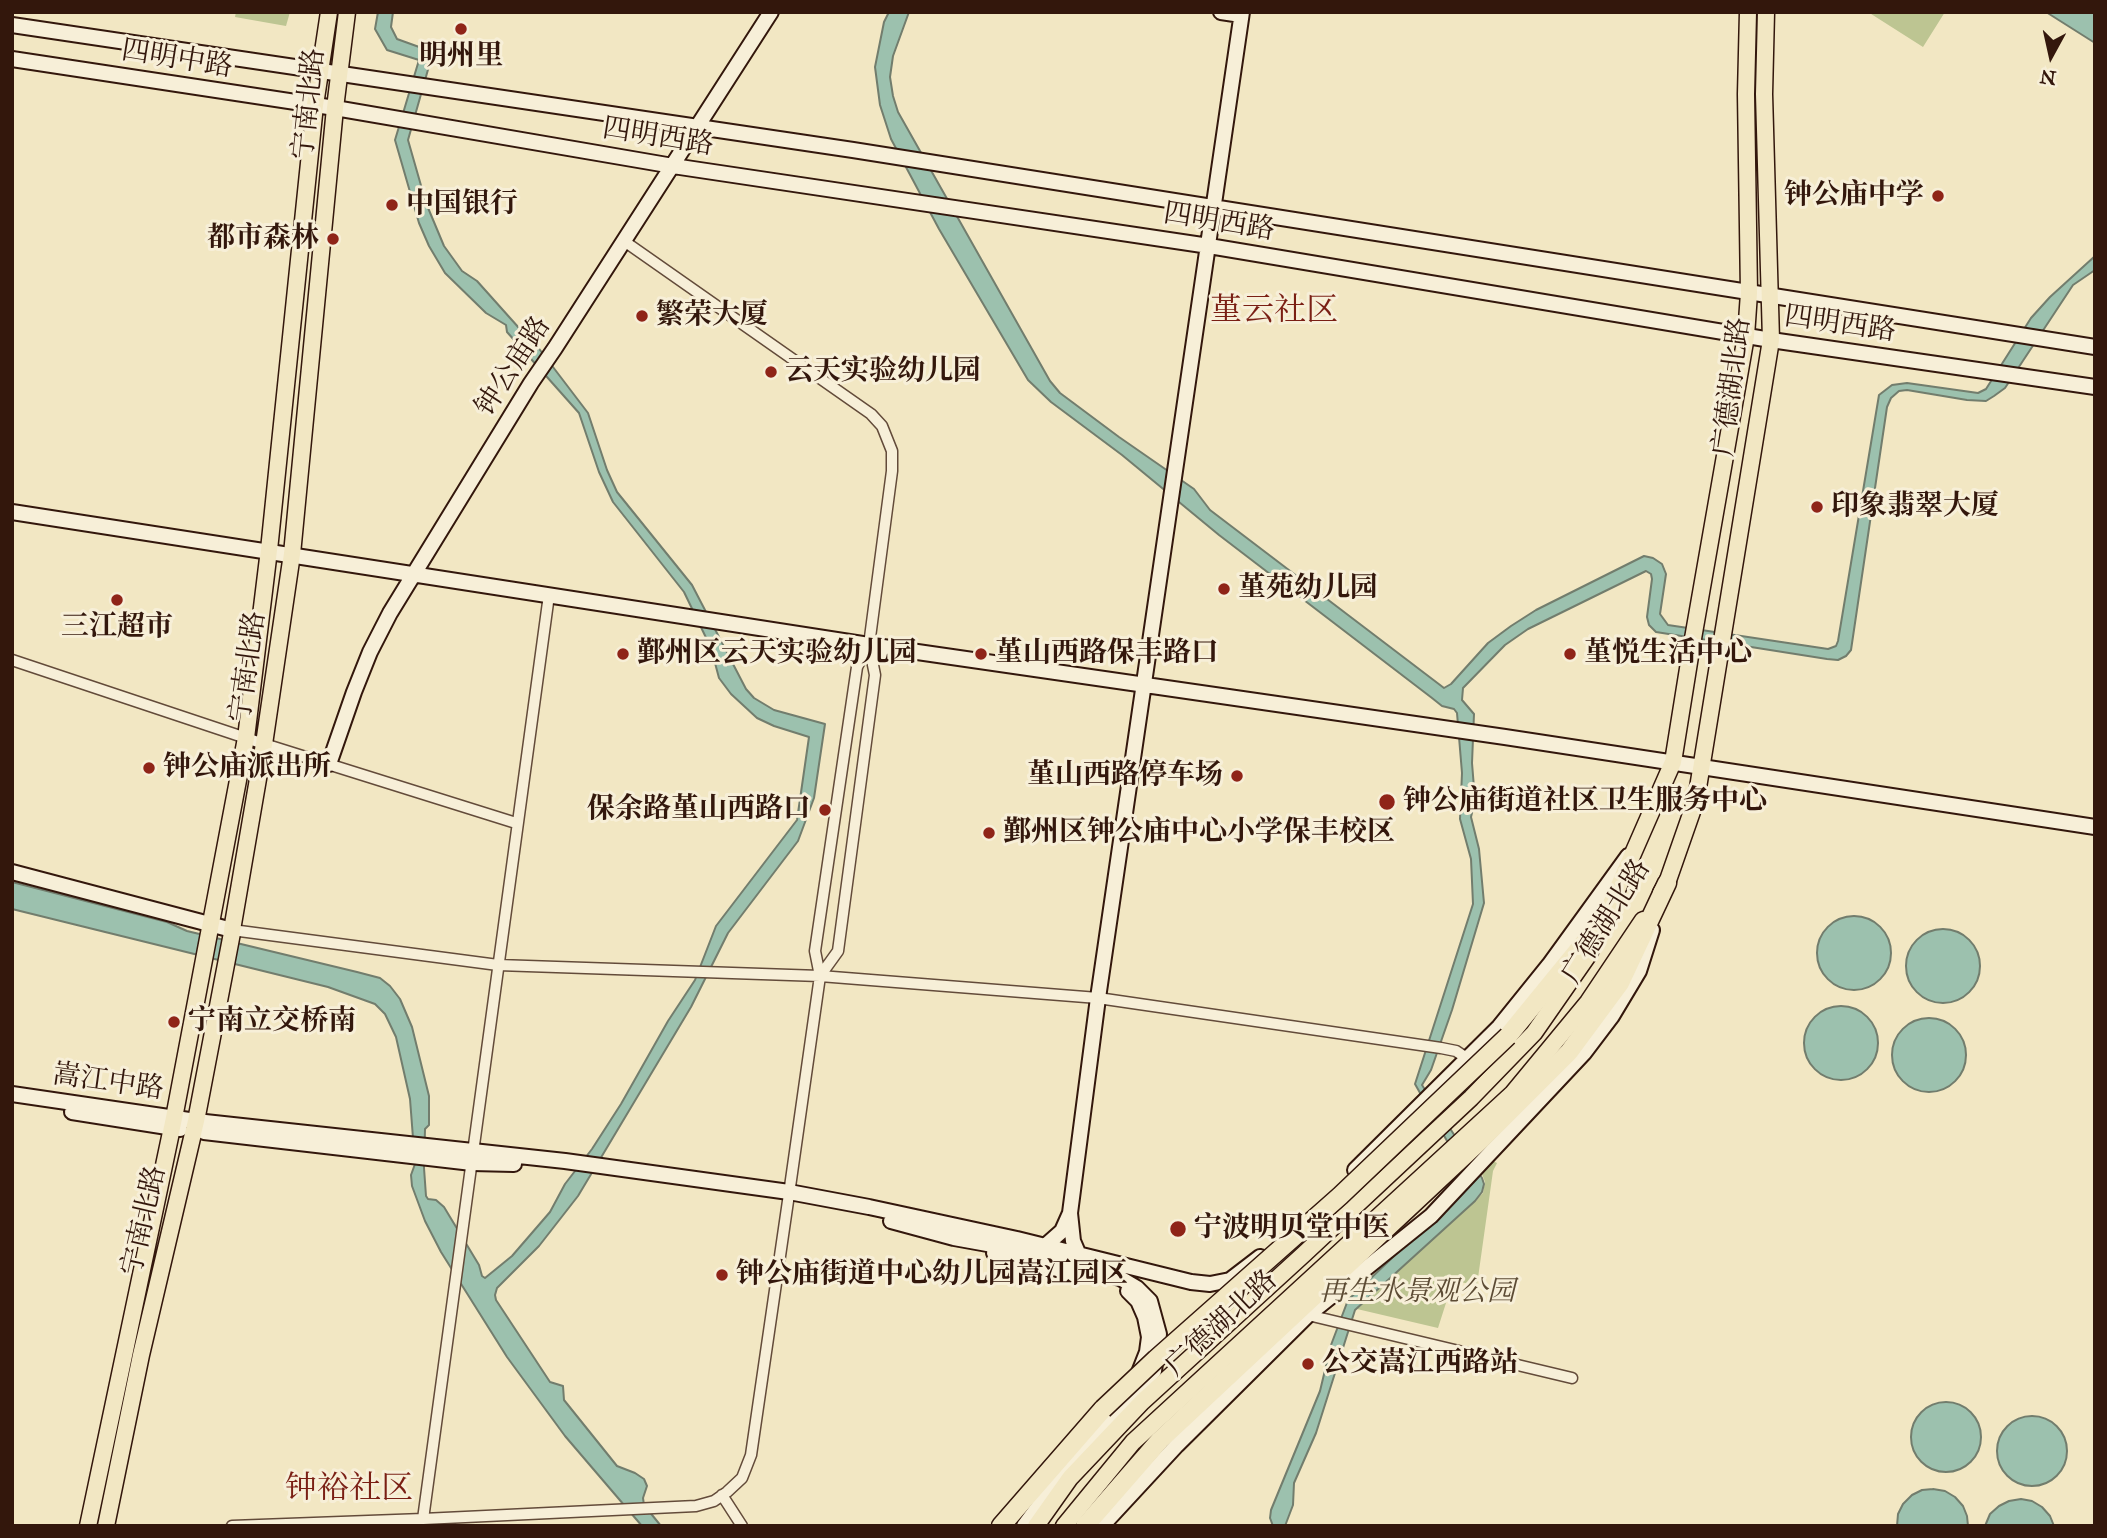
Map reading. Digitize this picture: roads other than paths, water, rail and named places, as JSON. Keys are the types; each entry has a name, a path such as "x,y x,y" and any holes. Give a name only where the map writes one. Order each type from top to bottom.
{"highway":[{"path":"1085,1526 1160,1440 1482,1139 1569,1052 1620,983 1667,883"},
{"path":"1001,1526 1102,1409 1340,1196 1508,1036 1605,916"}],"main road":[{"name":"宁南北路","path":"88,1526 173,1123 246,738 269,550 315,105 329,12"},
{"name":"宁南北路","path":"106,1526 141,1355 195,1126 225,973 264,744 292,554 335,108 347,12"},
{"name":"广德湖北路","path":"1036,1526 1070,1478 1124,1420 1471,1098 1534,1033 1589,954 1673,762 1745,335 1749,293 1746,93 1748,12"},
{"name":"广德湖北路","path":"1065,1526 1133,1442 1512,1094 1588,1002 1667,883 1696,800 1771,340 1764,93 1766,12"}],"street":[{"name":"钟公庙路","path":"329,764 354,691 390,613 531,383 771,12"},
{"path":"1079,1255 1073,1241 1070,1213 1098,998 1241,14 1221,12"},
{"name":"四明中路","path":"12,25 339,74"},
{"name":"四明中路","path":"13,64 335,108"},
{"name":"四明西路","path":"339,74 853,150 2095,347"},
{"name":"四明西路","path":"335,108 673,166 1209,246 1771,340 2095,387"},
{"path":"624,241 871,414 882,426 892,451 892,471 869,645 875,676 838,951 820,976"},
{"path":"12,512 269,550 722,623 1506,737 2095,827"},
{"path":"423,1519 549,595"},
{"path":"232,1526 696,1506 723,1495 742,1478 751,1455 820,976 815,951 856,667 869,645"},
{"path":"12,660 264,744 516,823"},
{"path":"195,1126 473,1157 869,1207 1191,1282 1210,1284 1230,1280 1296,1228 1499,1027 1549,965 1636,844"},
{"path":"12,872 232,932 498,965 820,976 1098,998 1418,1044 1456,1051 1468,1059"},
{"path":"1102,1526 1177,1445 1308,1315 1431,1216 1584,1054 1612,1016 1639,971 1667,883"},
{"name":"嵩江中路","path":"12,1094 173,1123"},
{"name":"嵩江中路","path":"12,1103 195,1126"},
{"path":"195,1126 443,1147 473,1157 565,1161 789,1196 954,1238 1026,1251 1120,1278 1137,1288 1150,1301 1159,1334 1154,1371 1061,1476 1024,1526"},
{"path":"1045,1246 1062,1231 1070,1213"},
{"path":"954,1238 1024,1263 1124,1287 1138,1301 1145,1317 1149,1337 1147,1352 1138,1376 1013,1526"},
{"path":"1308,1315 1572,1378"},
{"path":"723,1495 742,1526"}],"place":[{"name":"明州里","path":"461,29"},
{"name":"钟公庙中学","path":"1938,196"},
{"name":"中国银行","path":"392,205"},
{"name":"都市森林","path":"333,239"},
{"name":"繁荣大厦","path":"642,316"},
{"name":"云天实验幼儿园","path":"771,372"},
{"name":"印象翡翠大厦","path":"1817,507"},
{"name":"堇苑幼儿园","path":"1224,589"},
{"name":"三江超市","path":"117,600"},
{"name":"鄞州区云天实验幼儿园","path":"623,654"},
{"name":"堇山西路保丰路口","path":"981,654"},
{"name":"堇悦生活中心","path":"1570,654"},
{"name":"钟公庙派出所","path":"149,768"},
{"name":"堇山西路停车场","path":"1237,776"},
{"name":"钟公庙街道社区卫生服务中心","path":"1387,802"},
{"name":"保余路堇山西路口","path":"825,810"},
{"name":"鄞州区钟公庙中心小学保丰校区","path":"989,833"},
{"name":"宁南立交桥南","path":"174,1022"},
{"name":"宁波明贝堂中医","path":"1178,1229"},
{"name":"钟公庙街道中心幼儿园嵩江园区","path":"722,1275"},
{"name":"公交嵩江西路站","path":"1308,1364"}],"district":[{"name":"堇云社区","path":"1274,312"},
{"name":"钟裕社区","path":"349,1490"}],"park label":[{"name":"再生水景观公园","path":"1417,1293"}]}
